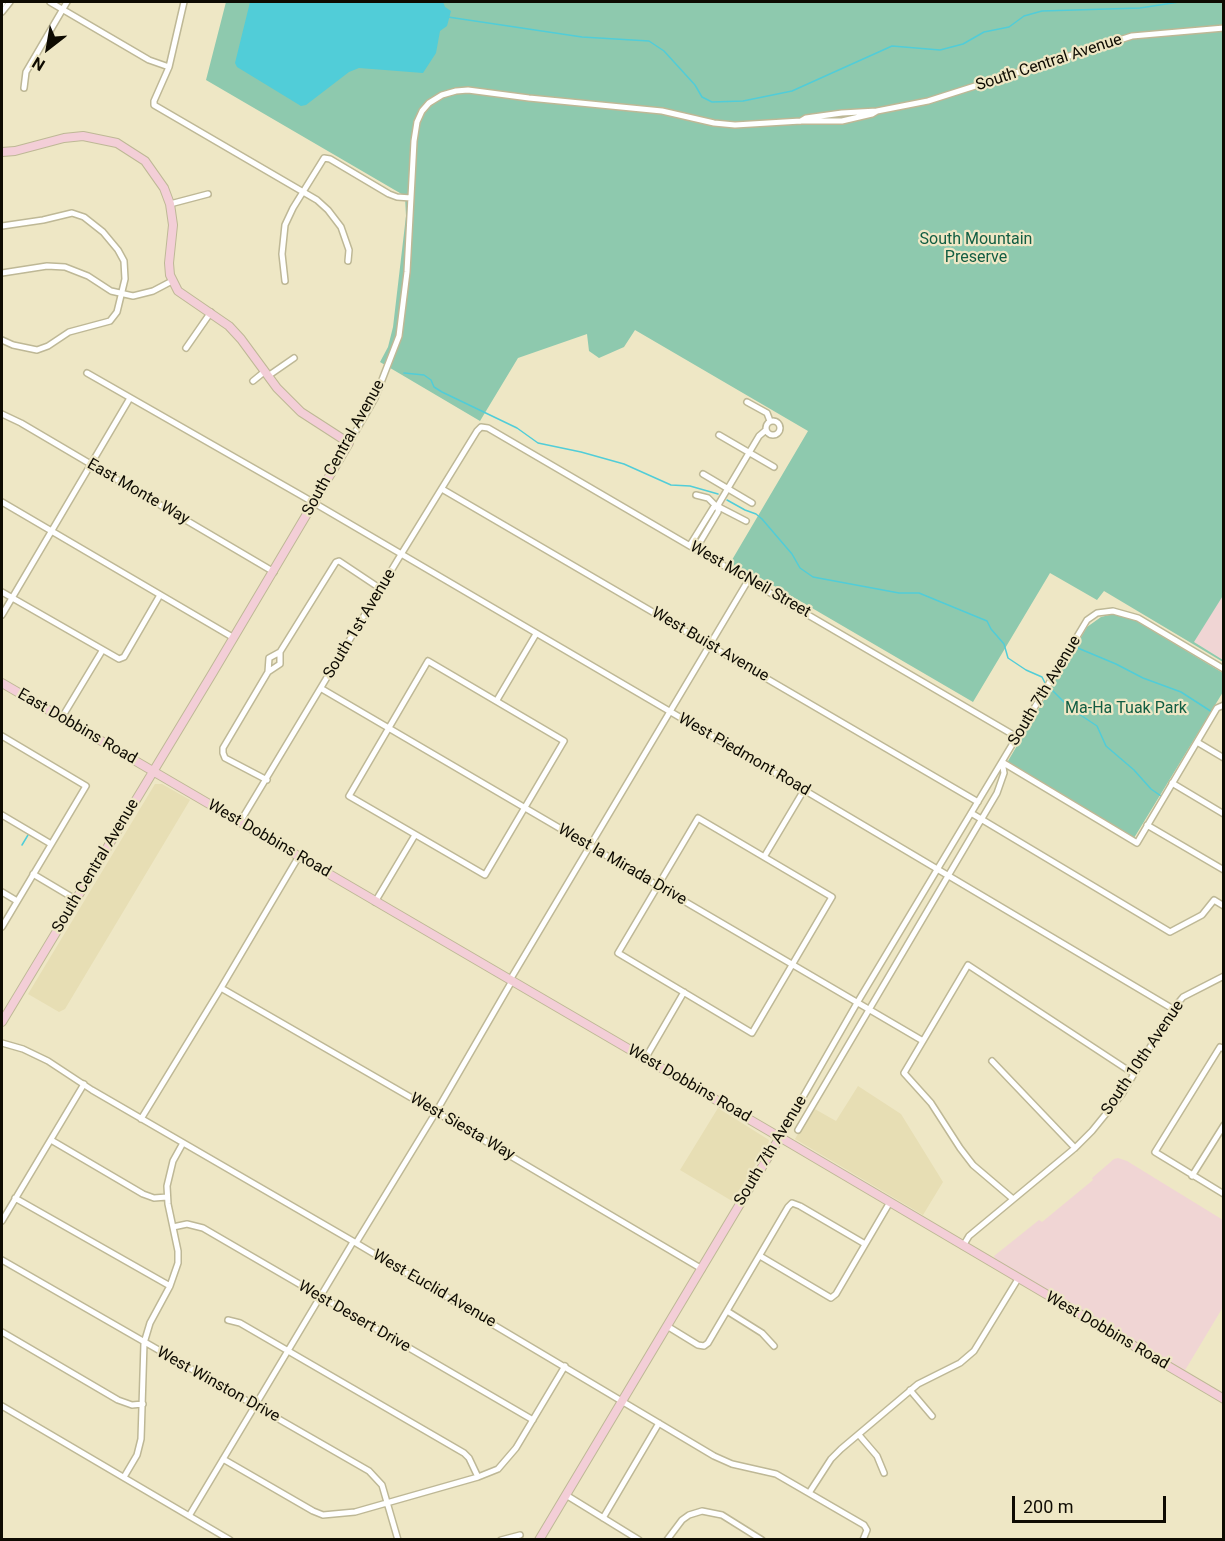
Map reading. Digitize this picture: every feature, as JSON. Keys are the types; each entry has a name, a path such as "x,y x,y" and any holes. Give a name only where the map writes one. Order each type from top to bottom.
{"main road":[{"path":"2,152 82,136 107,140 132,151 145,161 164,188 170,204 173,225 168,263 172,281 178,291 211,312 241,339 266,374 301,412 349,443"},
{"name":"South Central Avenue","path":"2,1022 274,572 349,443"},
{"name":"East Dobbins Road","path":"2,683 153,771"},
{"name":"West Dobbins Road","path":"153,771 1224,1399"},
{"name":"South 7th Avenue","path":"539,1539 780,1137"}],"street":[{"path":"2,12 10,2"},
{"path":"50,2 149,60 169,67"},
{"path":"24,88 27,72 67,2"},
{"path":"184,2 169,67 154,100 154,105 317,200 341,227 349,250 348,261"},
{"name":"South Central Avenue","path":"349,443 375,398 399,336 407,272 414,141 419,116 435,99 456,91 468,90 529,99 662,111 727,124 755,125 801,121 806,117 842,112 905,107 956,93 1132,36 1224,28"},
{"path":"285,281 282,255 283,236 290,215 324,158 330,159 389,194 411,198"},
{"path":"170,204 207,194"},
{"path":"2,226 34,222 72,213 84,217 103,232 118,250 124,261 125,279 117,312 110,321 69,332 48,346 37,350 2,340"},
{"path":"2,273 47,266 65,267 81,272 105,288 121,294 139,295 172,281"},
{"path":"186,348 211,312"},
{"path":"253,381 294,358"},
{"name":"West Piedmont Road","path":"87,373 948,874 1173,1009"},
{"path":"2,615 130,398"},
{"path":"747,402 767,413 770,421"},
{"name":"East Monte Way","path":"2,414 274,572"},
{"path":"766,430 772,434 779,430 778,423 770,421"},
{"path":"696,549 718,506 770,421"},
{"name":"South 1st Avenue","path":"240,822 481,427"},
{"name":"West McNeil Street","path":"481,427 488,428 1017,737"},
{"path":"719,435 774,467"},
{"path":"703,474 752,503"},
{"name":"West Buist Avenue","path":"442,489 978,802"},
{"path":"696,495 708,498 746,521"},
{"path":"2,502 234,638"},
{"path":"690,545 718,506"},
{"path":"267,780 225,758 223,748 268,672 270,658 280,652 332,566 339,561 381,589"},
{"path":"189,1516 320,1297 436,1112 511,980 749,579"},
{"path":"2,592 119,659 124,657 160,595"},
{"name":"South 7th Avenue","path":"780,1137 937,868 1087,620 1097,614 1113,611 1138,618 1224,669"},
{"path":"497,700 536,634"},
{"path":"61,719 102,651"},
{"path":"268,672 280,664 280,652"},
{"path":"428,661 497,700 564,741 485,875 349,796 428,661"},
{"name":"West la Mirada Drive","path":"322,689 923,1041"},
{"path":"1002,762 1137,843 1217,708 1224,705"},
{"path":"2,736 86,786 2,927"},
{"path":"1197,742 1224,758"},
{"name":"South 7th Avenue","path":"798,1130 1002,782 1004,773 1002,762"},
{"path":"1172,783 1224,814"},
{"path":"764,857 804,790"},
{"path":"971,813 1170,932 1202,915 1214,900 1224,906"},
{"path":"2,815 51,844"},
{"path":"698,818 764,857 832,897 752,1033 618,953 698,818"},
{"path":"1147,825 1224,870"},
{"path":"375,902 415,835"},
{"path":"141,1119 299,856"},
{"path":"33,874 75,899"},
{"path":"2,892 16,901"},
{"path":"1013,1199 973,1165 931,1103 904,1073 968,965 1134,1074"},
{"name":"South 10th Avenue","path":"963,1246 969,1236 1076,1148 1104,1118 1134,1074 1173,1009 1189,993 1224,976"},
{"name":"West Siesta Way","path":"221,988 702,1269"},
{"path":"645,1059 684,992"},
{"name":"West Euclid Avenue","path":"2,1043 35,1054 141,1119 623,1400 723,1461 776,1474 864,1525 867,1530 863,1539"},
{"path":"1222,1048 1155,1152 1224,1194"},
{"path":"992,1060 1076,1148"},
{"path":"2,1221 84,1084"},
{"path":"1192,1176 1223,1129"},
{"path":"51,1140 149,1197 167,1197"},
{"path":"124,1477 139,1448 143,1404 144,1343 150,1323 170,1286 178,1263 178,1251 167,1197 171,1166 183,1143"},
{"path":"15,1198 170,1286"},
{"path":"760,1256 831,1298 836,1294 890,1202"},
{"path":"667,1326 704,1346 708,1343 792,1203 865,1244"},
{"name":"West Desert Drive","path":"173,1227 188,1224 203,1228 533,1420"},
{"name":"West Winston Drive","path":"2,1260 369,1470 382,1485 398,1539"},
{"path":"809,1494 831,1459 910,1390 960,1363 974,1351 1018,1279"},
{"path":"727,1311 762,1332 774,1346"},
{"path":"228,1320 240,1323 464,1453 478,1477"},
{"path":"2,1332 125,1403 143,1404"},
{"path":"224,1459 313,1511 323,1515 355,1512 478,1477 498,1469 505,1464 565,1366"},
{"path":"910,1390 932,1416"},
{"path":"2,1406 230,1539"},
{"path":"603,1518 659,1423"},
{"path":"860,1435 877,1456 884,1473"},
{"path":"566,1495 639,1539"},
{"path":"668,1539 682,1520 702,1511 722,1515 762,1539"},
{"path":"501,1539 520,1535"}],"shaded area":[{"path":"1223,594 1223,660 1194,642"},
{"path":"155,784 162,784 190,800 65,1009 59,1012 28,994"},
{"path":"858,1086 901,1114 943,1182 923,1215 795,1139 813,1108 836,1121"},
{"path":"718,1108 769,1140 732,1201 680,1170"},
{"path":"1114,1159 1127,1161 1223,1220 1223,1307 1184,1372 996,1261 994,1256 1039,1220 1042,1222 1093,1180 1092,1178"}],"green space":[{"name":"South Mountain Preserve","path":"226,2 1223,2 1224,594 1194,642 1223,662 1104,591 1097,600 1050,573 973,702 752,573 748,577 729,565 808,431 635,330 624,347 599,358 589,351 587,334 518,358 480,421 380,362 388,347 393,327 406,216 405,196 206,80"},
{"name":"Ma-Ha Tuak Park","path":"1113,614 1135,620 1223,673 1223,692 1134,838 1011,765 1008,761 1087,627 1101,617"}],"water":[{"path":"250,2 443,2 445,7 451,11 447,26 440,31 436,53 423,73 359,68 349,72 306,105 301,106 237,67 235,63"}],"waterway":[{"path":"448,17 582,37 649,41 664,51 695,85 702,97 712,102 743,101 792,91 892,46 940,50 963,44 984,32 1009,27 1024,16 1042,11 1140,8 1179,2"},
{"path":"404,373 424,375 431,380 434,387 442,392 517,428 538,443 624,464 671,485 690,486 718,494"},
{"path":"727,500 762,519 792,554 800,568 813,577 899,593 919,593 987,621 1004,644 1008,658 1042,677 1045,683"},
{"path":"1073,646 1143,678 1181,692 1212,712"},
{"path":"1048,686 1070,708 1097,726 1106,746 1161,796"},
{"path":"22,845 28,835"}]}
